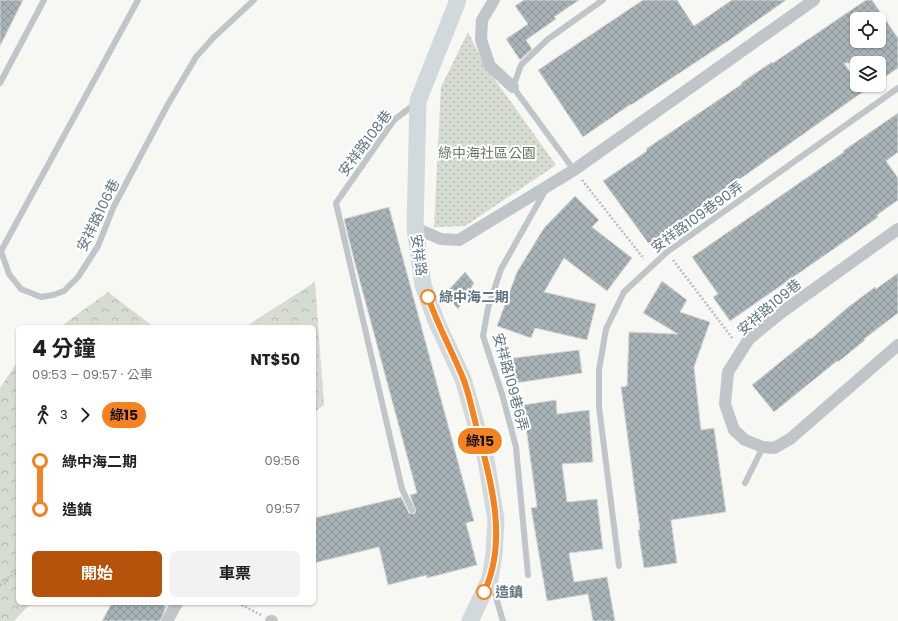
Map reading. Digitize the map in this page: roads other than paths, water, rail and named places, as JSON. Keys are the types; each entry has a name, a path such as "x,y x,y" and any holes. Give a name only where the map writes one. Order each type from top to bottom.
{"street":[{"name":"安祥路","path":"458,0 418,102 416,228 423,285 437,323 463,379 486,460 496,520 494,554 490,579 470,621"},
{"path":"494,0 482,20 481,40 490,66 513,87"},
{"path":"416,228 441,239 459,240 574,170 814,0"},
{"name":"安祥路109巷","path":"763,447 746,440 734,430 724,404 728,372 749,339 782,312 898,229"},
{"path":"763,447 774,448 790,439 898,345"},
{"path":"167,621 176,605"}],"lane":[{"path":"0,83 44,0"},
{"name":"安祥路106巷","path":"138,0 0,252 9,274 21,289 41,297 64,291 78,277 98,246 118,200 166,106 196,56 254,0"},
{"path":"574,170 513,87 521,66 548,39 603,0"},
{"name":"安祥路109巷90弄","path":"619,566 598,407 599,370 606,329 624,292 667,252 898,88"},
{"name":"安祥路108巷","path":"412,510 402,489 336,203 394,120 418,102"},
{"name":"安祥路109巷6弄","path":"528,575 516,447 502,394 484,336 488,308 501,269 548,186"},
{"path":"746,483 763,447"},
{"path":"490,579 503,621"}],"place":[{"name":"綠中海二期","path":"428,297"},
{"name":"造鎮","path":"484,592"}],"park label":[{"name":"綠中海社區公園","path":"487,153"}]}
